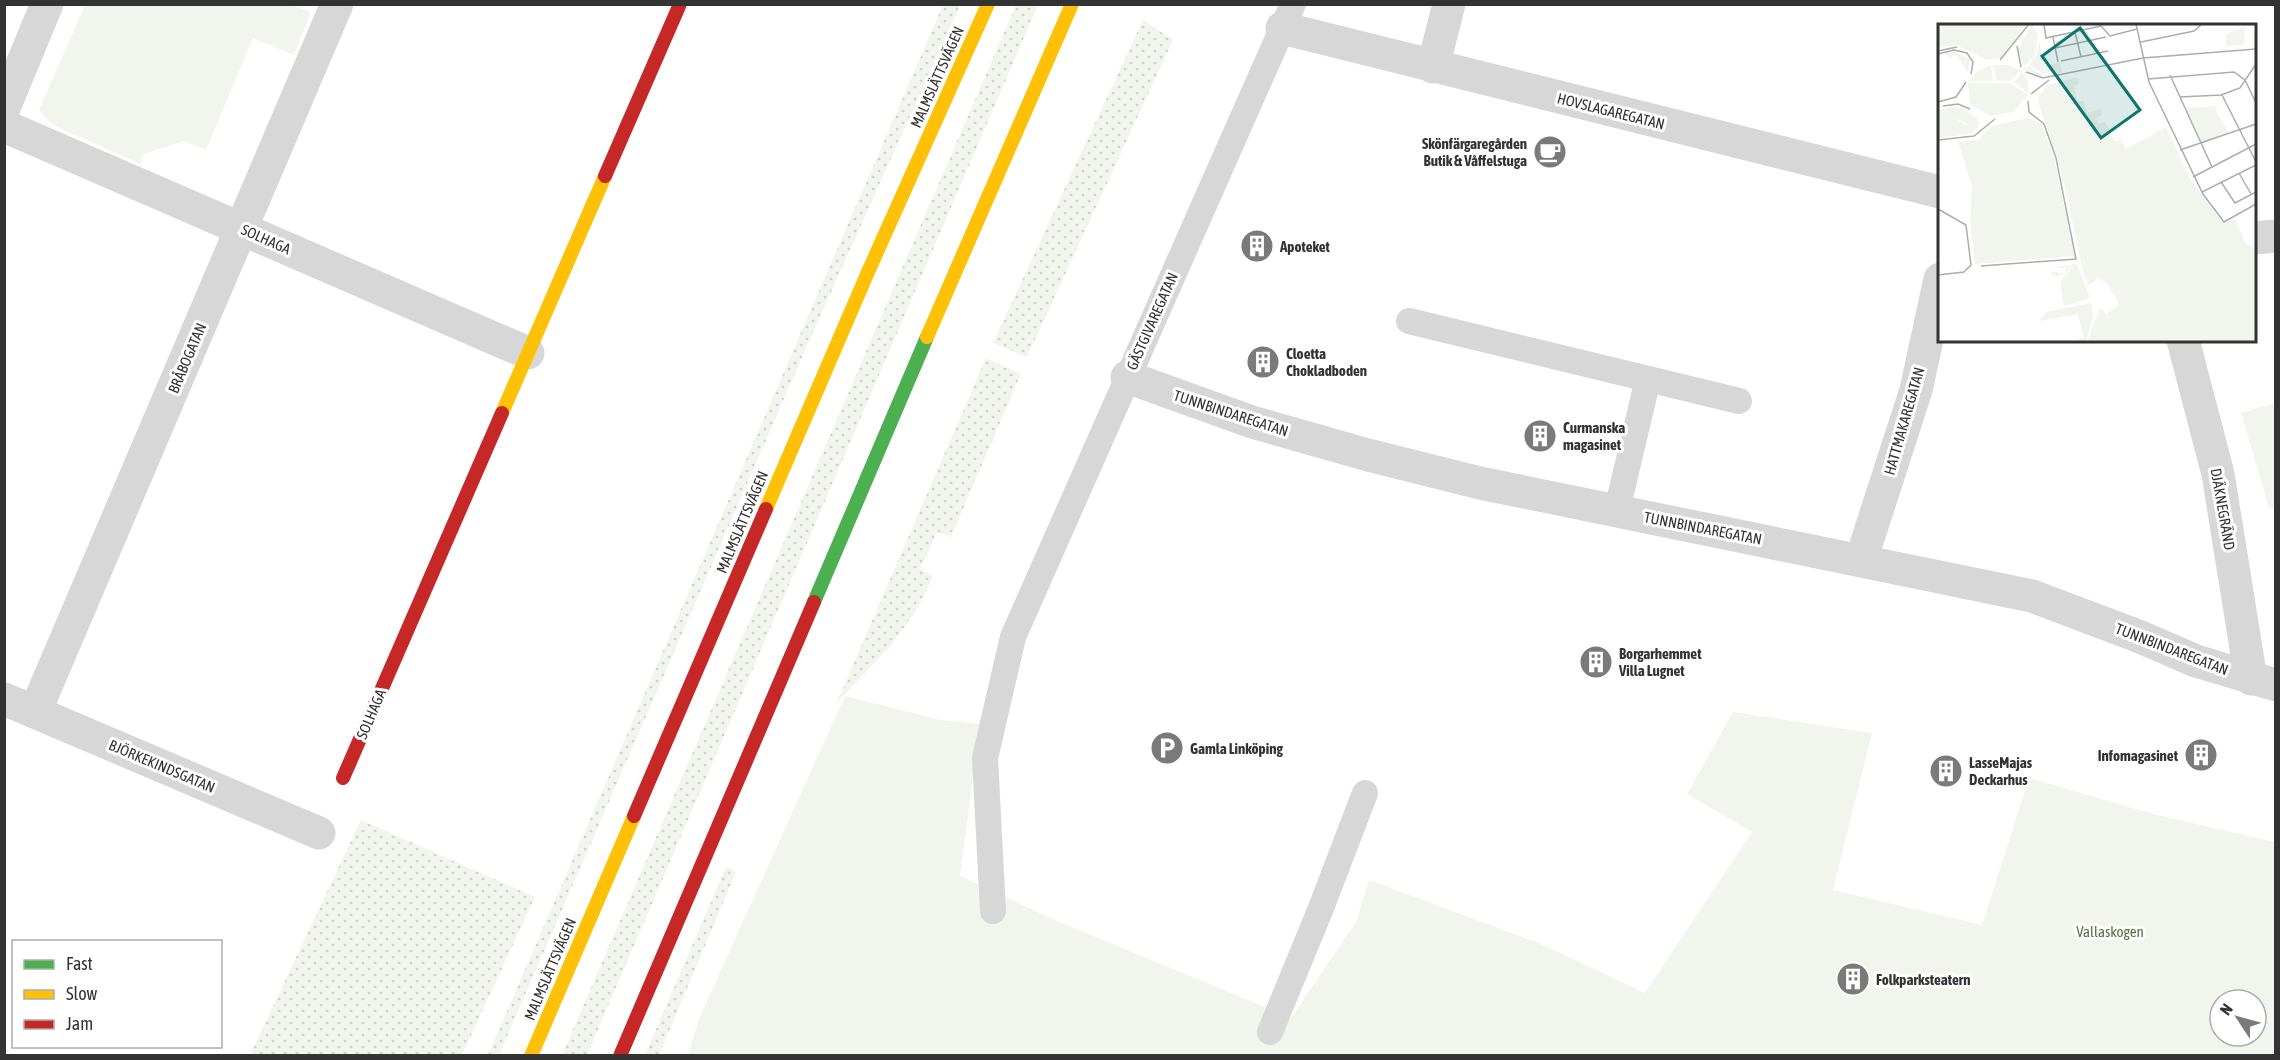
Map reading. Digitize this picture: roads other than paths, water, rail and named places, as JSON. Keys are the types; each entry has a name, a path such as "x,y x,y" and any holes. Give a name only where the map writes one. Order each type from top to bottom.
{"main road":[{"name":"SOLHAGA","path":"343,778 680,4"},
{"name":"MALMSLÄTTSVÄGEN","path":"531,1056 863,283 988,4"},
{"path":"620,1056 995,177 1072,4"}],"street":[{"path":"4,108 47,4"},
{"name":"BRÅBOGATAN","path":"35,712 337,4"},
{"path":"1433,67 1449,4"},
{"name":"HOVSLAGAREGATAN","path":"1288,16 1433,67 1938,192"},
{"name":"SOLHAGA","path":"4,126 528,353"},
{"path":"2256,238 2276,236"},
{"name":"HATTMAKAREGATAN","path":"1861,560 1916,390 1938,288"},
{"name":"DJÄKNEGRÄND","path":"2185,342 2218,474 2263,682"},
{"name":"TUNNBINDAREGATAN","path":"1127,377 1244,419 1368,455 1480,483 2032,596 2138,636 2196,661 2263,682"},
{"name":"BJÖRKEKINDSGATAN","path":"4,699 319,833"}],"lane":[{"name":"GÄSTGIVAREGATAN","path":"993,911 985,758 1013,638 1288,16"},
{"path":"1409,321 1739,401"},
{"path":"1617,510 1648,379"},
{"path":"1270,1032 1365,793"}],"place":[{"name":"Skönfärgaregården Butik & Våffelstuga","path":"1550,152"},
{"name":"Apoteket","path":"1257,246"},
{"name":"Cloetta Chokladboden","path":"1263,362"},
{"name":"Curmanska magasinet","path":"1540,436"},
{"name":"Borgarhemmet Villa Lugnet","path":"1596,662"},
{"name":"Gamla Linköping","path":"1167,748"},
{"name":"Infomagasinet","path":"2201,755"},
{"name":"LasseMajas Deckarhus","path":"1946,771"},
{"name":"Folkparksteatern","path":"1853,979"}],"park label":[{"name":"Vallaskogen","path":"2110,931"}]}
